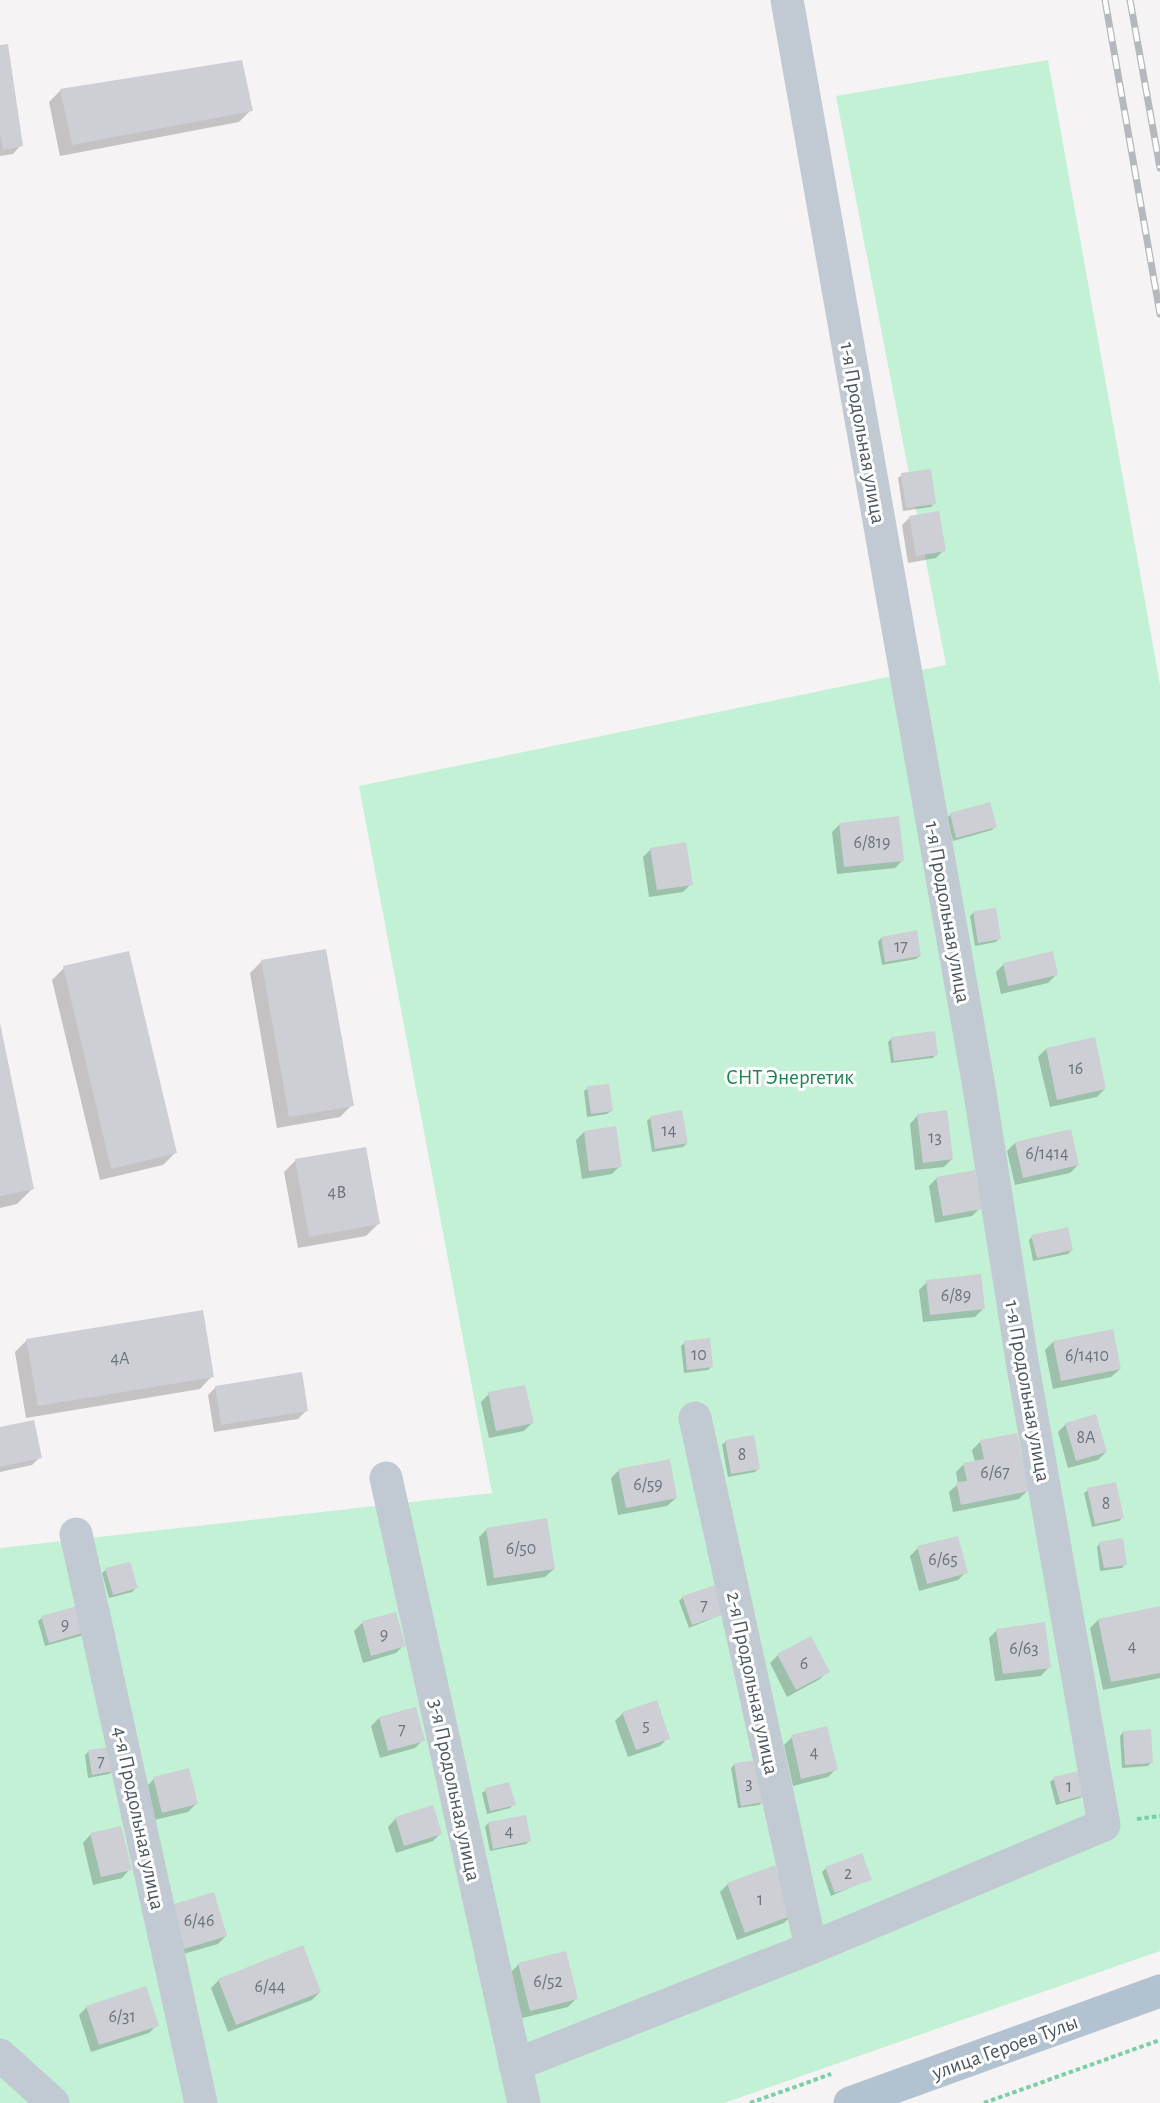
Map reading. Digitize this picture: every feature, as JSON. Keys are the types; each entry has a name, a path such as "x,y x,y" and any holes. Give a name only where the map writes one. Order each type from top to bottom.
{"main road":[{"name":"улица Героев Тулы","path":"850,2103 1160,1991"}],"street":[{"name":"1-я Продольная улица","path":"787,0 979,1087 1024,1373 1104,1825 811,1948"},
{"name":"2-я Продольная улица","path":"695,1418 811,1948"},
{"name":"3-я Продольная улица","path":"386,1478 524,2103"},
{"name":"4-я Продольная улица","path":"76,1534 201,2103"},
{"path":"515,2065 811,1948"},
{"path":"0,2055 53,2103"}],"path":[{"path":"984,2103 1160,2040"}],"green space":[{"name":"СНТ Энергетик","path":"1048,60 1160,685 1160,1951 724,2103 0,2103 0,1548 492,1493 359,786 946,665 836,96"}],"building":[{"path":"8,44 23,146 3,150 0,132 0,45"},
{"path":"242,60 253,111 72,145 60,89"},
{"path":"931,469 936,504 906,508 901,473"},
{"path":"939,511 946,551 916,556 909,516"},
{"path":"990,802 997,827 956,838 950,813"},
{"path":"899,816 904,861 844,867 839,823"},
{"path":"686,842 693,885 657,890 650,848"},
{"path":"996,908 1001,939 978,943 973,911"},
{"path":"917,930 921,956 885,962 881,937"},
{"path":"326,949 354,1106 289,1117 261,960"},
{"path":"129,951 177,1153 111,1169 63,966"},
{"path":"1053,951 1058,975 1008,986 1003,963"},
{"path":"0,1023 34,1189 0,1196"},
{"path":"935,1031 938,1055 894,1061 891,1037"},
{"path":"1095,1037 1106,1089 1057,1100 1046,1048"},
{"path":"609,1084 613,1111 591,1114 587,1086"},
{"path":"682,1110 688,1143 655,1149 650,1116"},
{"path":"947,1110 953,1159 923,1163 917,1114"},
{"path":"616,1126 622,1167 589,1171 584,1131"},
{"path":"1071,1129 1079,1165 1023,1178 1015,1142"},
{"path":"366,1147 380,1224 309,1237 295,1159"},
{"path":"975,1170 982,1209 943,1216 936,1177"},
{"path":"1068,1227 1073,1250 1037,1258 1031,1235"},
{"path":"981,1274 985,1309 930,1315 926,1280"},
{"path":"203,1310 214,1377 38,1406 26,1339"},
{"path":"1113,1329 1121,1369 1061,1381 1053,1341"},
{"path":"710,1338 713,1367 687,1370 684,1341"},
{"path":"302,1372 308,1411 221,1425 215,1386"},
{"path":"525,1385 534,1423 496,1431 488,1392"},
{"path":"1096,1414 1107,1452 1076,1461 1065,1423"},
{"path":"34,1420 42,1458 0,1467 0,1427"},
{"path":"1017,1433 1029,1491 961,1505 956,1482 967,1481 963,1463 984,1459 980,1440"},
{"path":"754,1435 760,1469 731,1474 725,1440"},
{"path":"670,1459 677,1498 626,1508 618,1469"},
{"path":"1116,1482 1124,1518 1095,1524 1087,1488"},
{"path":"547,1518 555,1569 494,1578 486,1528"},
{"path":"958,1536 968,1573 927,1584 917,1546"},
{"path":"1123,1538 1127,1565 1104,1568 1099,1542"},
{"path":"130,1562 138,1588 113,1595 105,1568"},
{"path":"716,1585 725,1614 692,1625 682,1596"},
{"path":"81,1605 89,1631 49,1643 41,1616"},
{"path":"1160,1606 1160,1673 1111,1682 1098,1619"},
{"path":"396,1612 406,1646 371,1656 362,1621"},
{"path":"1045,1622 1051,1668 1003,1674 996,1629"},
{"path":"811,1636 830,1672 796,1690 777,1654"},
{"path":"657,1700 670,1739 636,1750 622,1712"},
{"path":"416,1707 425,1741 388,1751 379,1717"},
{"path":"827,1726 838,1770 801,1779 791,1735"},
{"path":"1151,1729 1153,1763 1125,1765 1123,1731"},
{"path":"110,1747 114,1771 92,1775 88,1750"},
{"path":"758,1760 764,1802 741,1806 734,1763"},
{"path":"189,1768 198,1804 162,1813 153,1777"},
{"path":"1079,1771 1085,1795 1060,1802 1053,1777"},
{"path":"509,1782 516,1805 490,1811 485,1788"},
{"path":"433,1805 442,1834 404,1846 395,1817"},
{"path":"526,1815 531,1841 493,1849 488,1822"},
{"path":"121,1826 132,1870 101,1877 90,1833"},
{"path":"862,1853 872,1880 835,1893 825,1867"},
{"path":"775,1865 793,1915 745,1933 727,1883"},
{"path":"214,1892 227,1936 184,1949 171,1905"},
{"path":"303,1945 321,1992 236,2025 218,1979"},
{"path":"566,1951 578,1999 530,2011 518,1963"},
{"path":"146,1986 159,2026 99,2045 86,2006"}],"railway":[{"path":"1105,0 1160,314"},
{"path":"1130,0 1160,168"}]}
